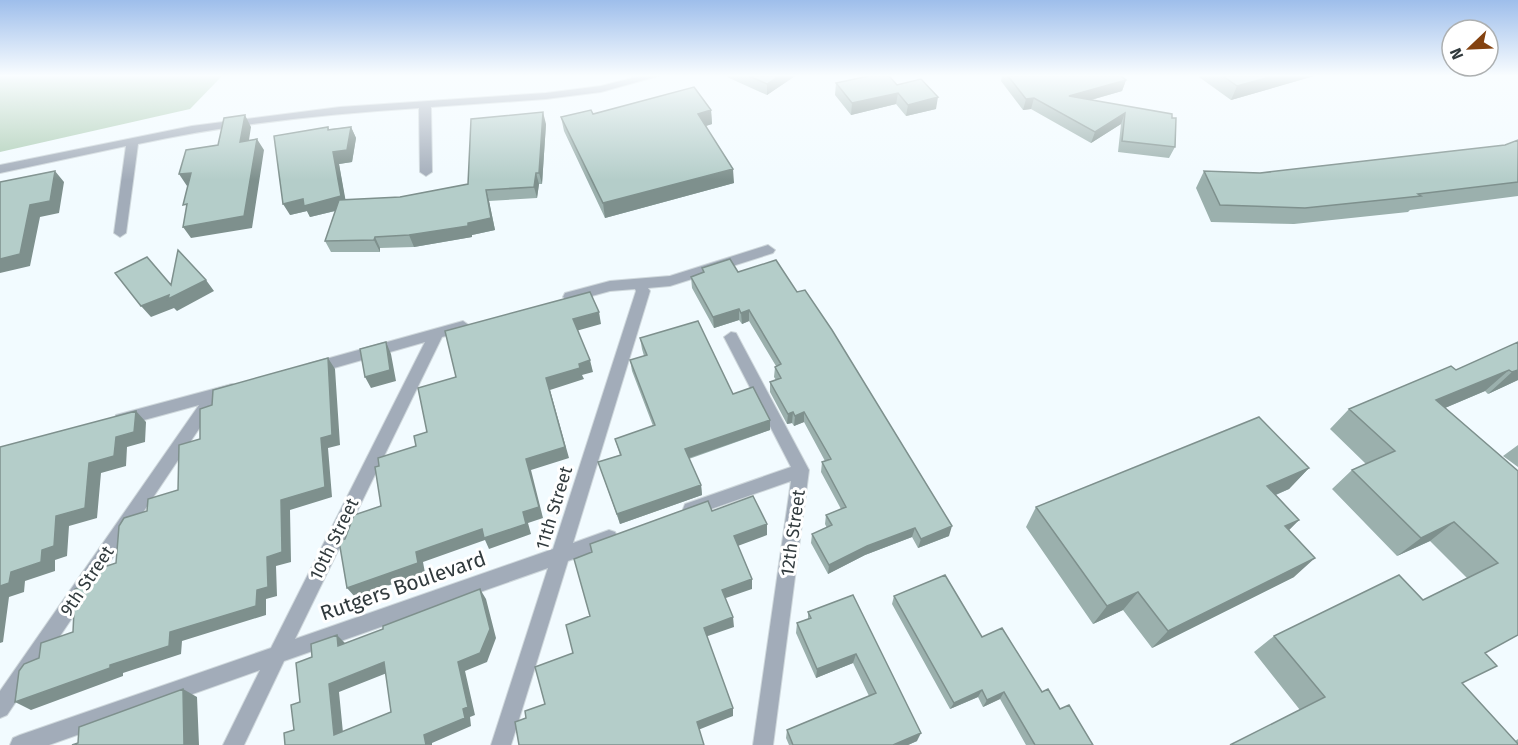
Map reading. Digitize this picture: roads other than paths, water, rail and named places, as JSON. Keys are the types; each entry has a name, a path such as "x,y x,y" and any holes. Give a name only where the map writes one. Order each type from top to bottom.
{"street":[{"path":"0,169 192,129 346,111"},
{"path":"425,111 426,172"},
{"path":"120,233 133,141"},
{"path":"552,302 610,286 670,281 768,250"},
{"name":"11th Street","path":"501,745 643,291 640,284"},
{"path":"292,373 482,321"},
{"name":"10th Street","path":"233,745 436,334"},
{"name":"12th Street","path":"731,337 801,470 763,745"},
{"path":"102,425 248,385"},
{"name":"9th Street","path":"0,708 215,394"},
{"path":"670,516 801,470"},
{"name":"Rutgers Boulevard","path":"20,745 626,532"}]}
